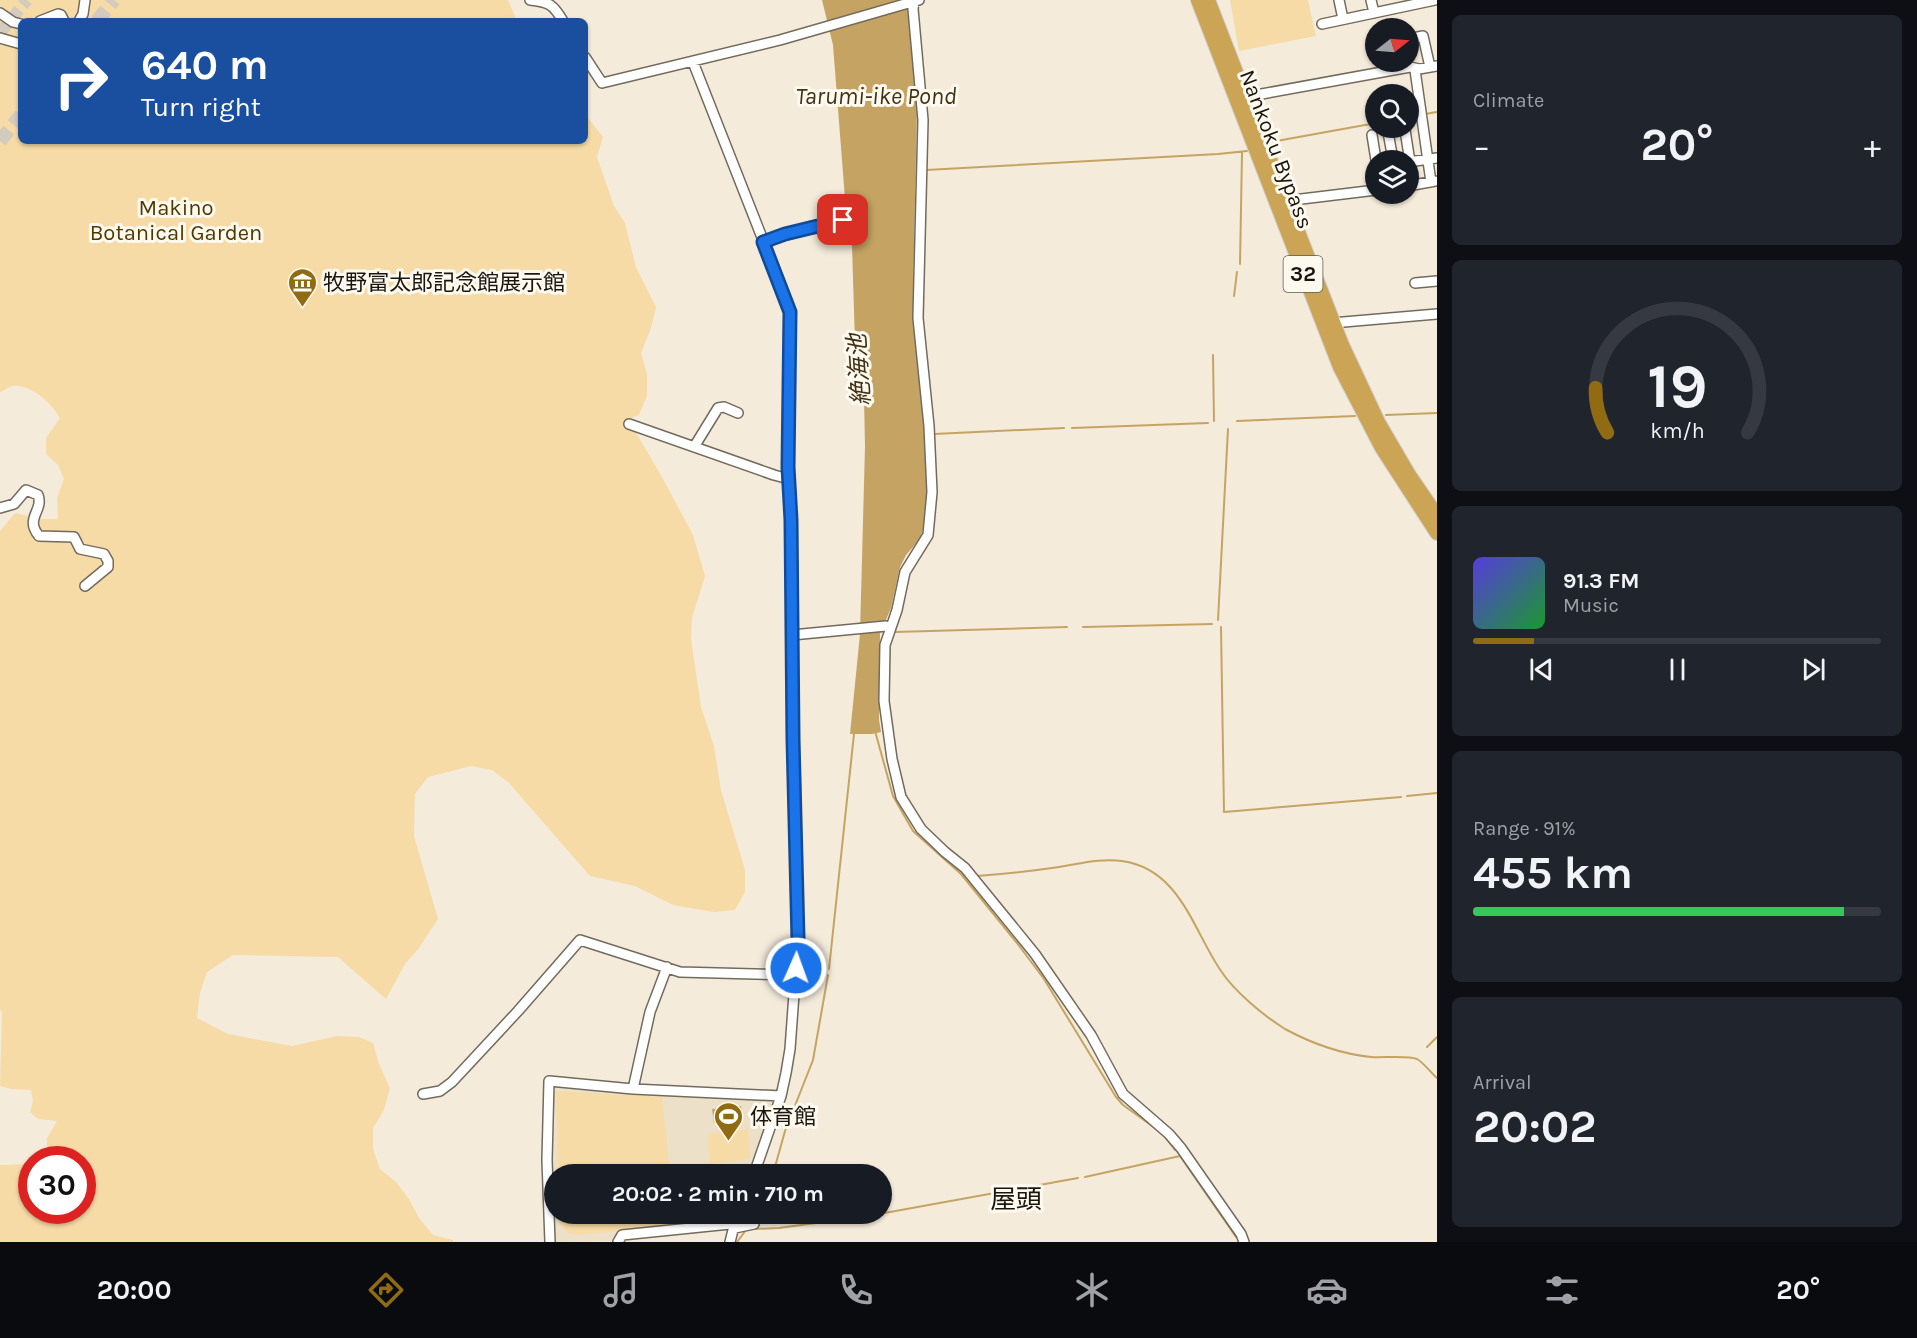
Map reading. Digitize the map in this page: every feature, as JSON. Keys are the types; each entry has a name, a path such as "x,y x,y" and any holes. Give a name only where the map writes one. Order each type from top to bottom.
{"highway":[{"name":"Nankoku Bypass","path":"1198,0 1297,261 1340,367 1382,448 1437,533"},
{"name":"Nankoku Bypass","path":"1208,0 1332,323 1378,422 1409,475 1437,516"}],"street":[{"path":"81,18 84,14 85,0"},
{"path":"530,0 551,4 561,18"},
{"path":"1339,0 1343,19"},
{"path":"1371,0 1374,13"},
{"path":"1322,24 1435,0"},
{"path":"588,62 602,83 693,62 914,1 923,120 918,318 932,461 932,510 926,542 909,562 905,572 897,610 888,627 885,645 884,701 892,759 901,797 921,829 965,868 1035,954 1091,1035 1123,1094 1175,1141 1241,1234 1244,1242"},
{"path":"0,13 18,23"},
{"path":"48,18 58,14 62,18"},
{"path":"1419,37 1423,36 1434,67 1419,69"},
{"path":"0,38 18,43"},
{"path":"693,62 790,312 788,467 798,939 790,1049 781,1096 757,1164"},
{"path":"1245,97 1383,72"},
{"path":"1415,72 1434,181 1419,184"},
{"path":"1285,201 1365,191"},
{"path":"763,242 785,234 843,220"},
{"path":"1415,283 1437,281"},
{"path":"1332,323 1437,314"},
{"path":"694,447 718,408 724,407 738,413"},
{"path":"629,424 789,479"},
{"path":"0,508 14,504 28,490 40,496 33,523 39,536 74,537 80,549 104,554 108,567 85,586"},
{"path":"792,635 888,627"},
{"path":"423,1094 440,1091 457,1077 580,940 680,972 795,975"},
{"path":"633,1089 650,1012 667,967"},
{"path":"550,1242 547,1160 549,1081 633,1089 781,1096"},
{"path":"619,1242 622,1234 730,1224 745,1226"},
{"path":"730,1242 745,1226"}],"shaded area":[{"path":"553,1085 770,1099 772,1102 768,1121 753,1164 550,1164"},
{"path":"551,1224 696,1224 620,1233 612,1241 552,1242"}],"green space":[{"name":"Makino Botanical Garden","path":"0,0 508,0 516,18 18,18 18,144 588,144 588,118 603,137 597,157 614,206 625,223 636,267 656,307 641,353 647,374 647,396 639,415 628,419 693,535 705,576 692,618 691,639 701,707 714,746 721,790 745,870 745,892 735,910 714,912 673,905 635,886 590,876 509,783 492,770 471,766 428,777 415,794 414,836 438,919 419,948 405,964 386,999 338,957 233,955 207,972 200,993 197,1018 228,1034 292,1046 337,1036 359,1037 373,1043 379,1064 390,1088 384,1110 373,1128 373,1149 380,1169 396,1182 433,1235 453,1240 453,1242 0,1242 0,1165 18,1164 18,1224 96,1224 96,1146 47,1146 47,1138 57,1121 38,1119 30,1112 33,1101 31,1090 0,1086 2,1013 0,1009 0,531 15,513 42,519 58,519 57,498 64,479 58,465 46,454 46,438 60,418 46,401 34,392 20,386 11,386 0,392"},
{"path":"1230,0 1308,0 1316,36 1239,51"},
{"path":"556,1091 662,1097 669,1164 558,1164"},
{"name":"体育館","path":"748,1129 750,1159 710,1164 707,1134"},
{"path":"559,1224 674,1224 674,1226 576,1235 568,1233"}],"water":[{"name":"Tarumi-ike Pond","path":"822,0 905,0 908,10 917,109 913,292 916,353 926,438 928,514 920,539 906,555 900,567 891,608 880,634 879,720 881,732 872,734 850,734 860,634 865,446 864,398 855,343 852,246 848,237 833,45"},
{"path":"741,1106 743,1120 714,1123 712,1109"}],"waterway":[{"path":"1425,114 1437,112"},
{"path":"1271,142 1365,125"},
{"path":"926,170 1247,151"},
{"path":"1240,264 1242,153"},
{"path":"1234,296 1237,272"},
{"path":"1213,355 1214,421"},
{"path":"1386,415 1437,413"},
{"path":"1237,421 1355,416"},
{"path":"1072,428 1208,423"},
{"path":"934,434 1064,428"},
{"path":"1218,620 1228,429"},
{"path":"1083,627 1212,624"},
{"path":"895,632 1067,627"},
{"path":"1221,627 1224,812 1401,797"},
{"path":"875,731 893,796 913,831 961,874 1017,943 1044,979 1116,1097 1123,1105 1162,1133 1175,1150"},
{"path":"829,969 854,734"},
{"path":"1407,796 1437,793"},
{"path":"977,876 1106,860 1142,866 1158,876 1183,904 1227,979 1250,1003 1277,1024 1305,1039 1349,1053 1371,1057 1417,1059 1437,1078"},
{"path":"776,1164 785,1131 813,1060 828,975"},
{"path":"1427,1047 1437,1037"},
{"path":"1085,1177 1180,1156 1236,1237"},
{"path":"753,1229 779,1228 868,1216 1078,1178"},
{"path":"737,1242 746,1230"}],"tunnel":[{"path":"0,33 27,0"},
{"path":"99,18 114,0"},
{"path":"0,141 18,119"}],"place":[{"name":"牧野富太郎記念館展示館","path":"302,308"},
{"name":"体育館","path":"729,1142"}],"district":[{"name":"屋頭","path":"1016,1199"}],"route":[{"path":"796,968 797,870 791,520 788,467 790,312 763,242 809,227 843,220"}],"water label":[{"name":"絶海池","path":"859,370"}]}
